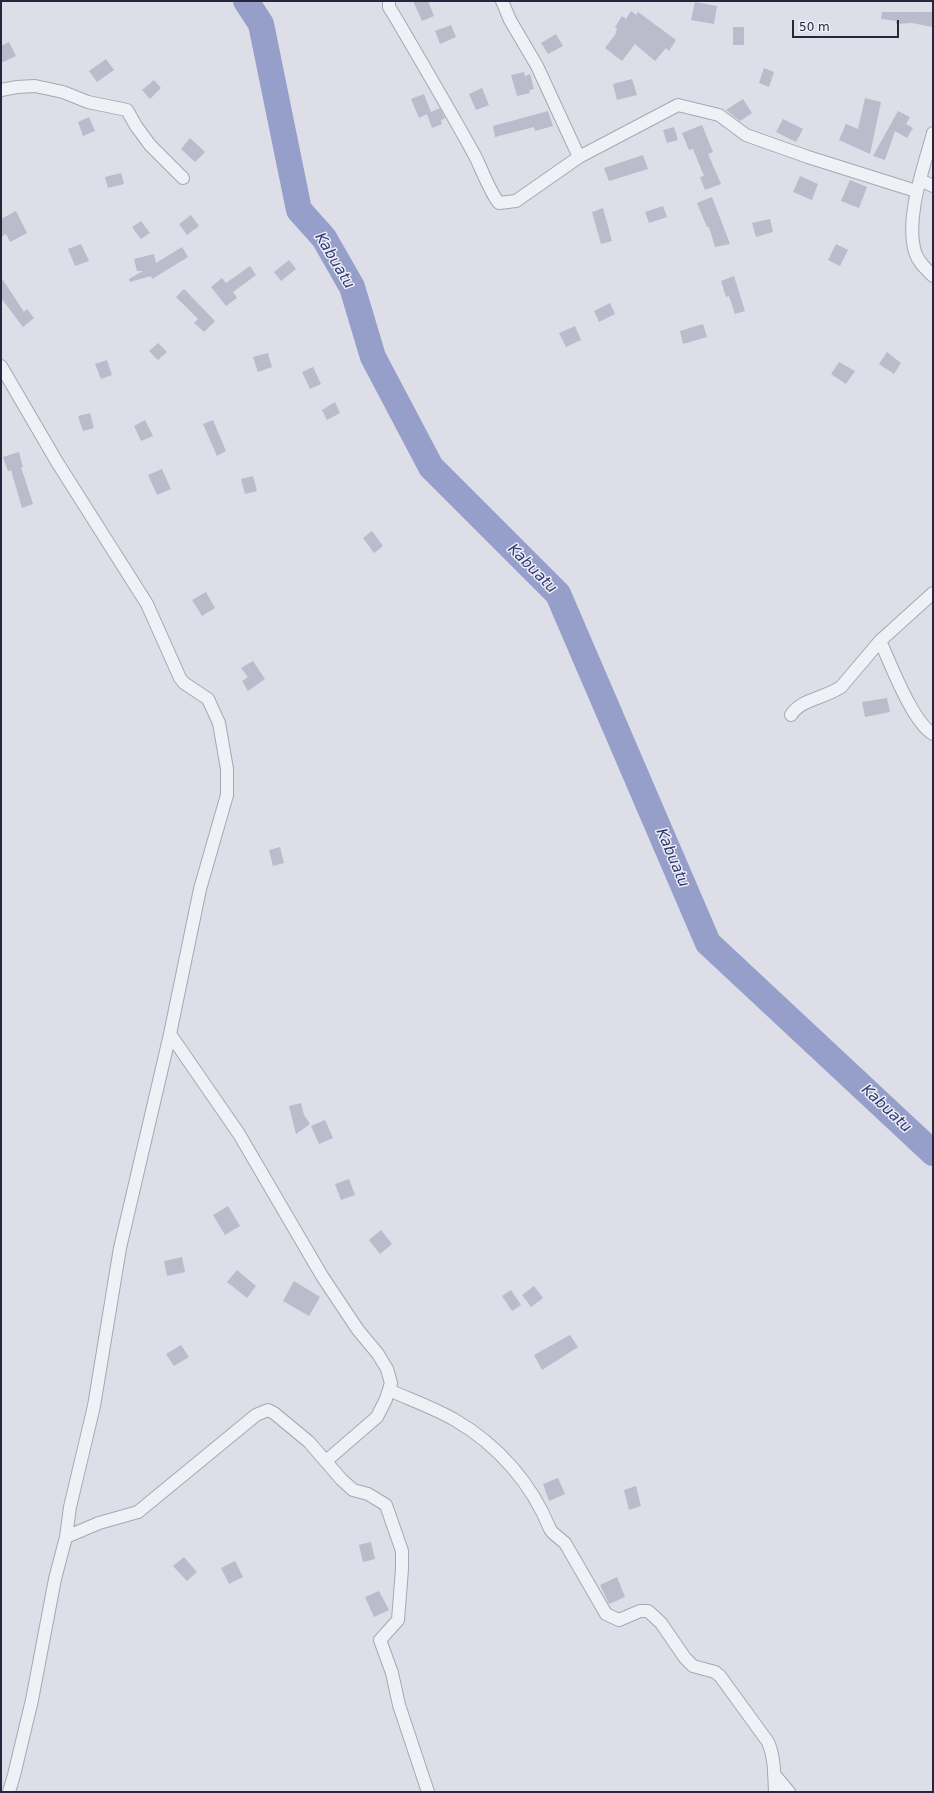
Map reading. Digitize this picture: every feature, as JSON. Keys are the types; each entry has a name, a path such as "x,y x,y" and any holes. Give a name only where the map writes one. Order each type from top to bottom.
{"street":[{"path":"389,1 394,15 440,92 484,172 494,198 499,203 516,201 580,157 678,106 719,115 746,135 808,157 918,185 933,186"},
{"path":"502,1 510,20 537,66 580,157"},
{"path":"1,90 35,86 63,92 88,102 128,110 136,126 150,144 184,178"},
{"path":"933,133 918,185 913,227 915,252 919,262 933,276"},
{"path":"1,366 57,462 147,604 180,678 184,683 208,699 219,723 228,769 227,795 200,889 170,1034 120,1248 94,1406 70,1507 66,1537 55,1579 32,1700 9,1792"},
{"path":"791,715 796,708 802,704 834,692 841,687 880,641 933,593"},
{"path":"880,641 912,709 927,731 933,734"},
{"path":"170,1034 238,1134 330,1288 358,1330 378,1354 387,1369 391,1383 386,1400 377,1417 326,1461"},
{"path":"389,1390 455,1420 477,1435 505,1459 530,1488 550,1529 565,1543 606,1614 615,1620 619,1620 640,1611 648,1610 662,1622 684,1658 693,1666 715,1672 768,1742 772,1751 774,1792"},
{"path":"66,1537 99,1523 138,1512 256,1416 268,1410 274,1413 309,1442 353,1490 368,1494 386,1505 402,1551 398,1620 380,1640 392,1673 399,1705 428,1792"},
{"path":"774,1774 789,1792"}],"building":[{"path":"413,1 428,1 434,16 422,21"},
{"path":"695,2 717,6 714,24 691,20"},
{"path":"631,11 636,15 638,12 676,40 669,51 666,48 655,61 635,44 622,61 605,48 615,35 617,29 615,27 622,16 626,19"},
{"path":"882,12 933,12 933,27 912,23 896,24 896,21 881,19"},
{"path":"451,25 456,37 440,44 435,31"},
{"path":"733,27 744,27 744,45 733,45"},
{"path":"556,34 563,46 548,54 541,43"},
{"path":"9,42 16,56 1,63 1,46"},
{"path":"106,59 114,70 97,82 89,71"},
{"path":"764,68 774,72 769,87 759,83"},
{"path":"524,72 525,76 530,74 534,89 529,90 530,93 517,96 511,75"},
{"path":"632,79 637,95 617,100 613,84"},
{"path":"154,80 161,88 150,99 142,90"},
{"path":"482,88 489,105 476,110 469,94"},
{"path":"424,94 431,112 440,108 445,118 441,120 442,124 432,128 427,114 419,118 411,99"},
{"path":"865,98 881,102 870,154 839,140 846,124 858,129"},
{"path":"743,99 752,113 740,121 726,110"},
{"path":"548,111 553,126 535,131 534,127 495,137 493,126"},
{"path":"898,111 910,117 906,124 913,128 907,138 895,131 885,160 873,156"},
{"path":"89,117 95,131 83,136 78,122"},
{"path":"783,119 803,129 796,142 776,132"},
{"path":"702,125 713,152 708,154 721,184 705,190 700,177 704,176 693,149 689,150 682,133"},
{"path":"674,127 678,140 667,143 663,130"},
{"path":"190,138 205,152 195,162 181,149"},
{"path":"643,155 648,169 609,181 604,168"},
{"path":"121,173 124,184 108,188 105,177"},
{"path":"800,176 818,184 812,200 793,192"},
{"path":"850,180 867,187 859,208 841,201"},
{"path":"712,197 730,244 715,247 709,227 707,227 697,203"},
{"path":"663,206 667,217 649,223 645,212"},
{"path":"603,208 612,241 601,244 592,212"},
{"path":"16,211 27,233 10,242 6,234 1,237 1,219"},
{"path":"191,215 199,226 187,235 179,224"},
{"path":"770,219 773,232 756,237 752,223"},
{"path":"141,221 150,233 141,239 132,227"},
{"path":"81,244 89,261 75,266 68,249"},
{"path":"836,244 848,250 840,266 828,260"},
{"path":"182,247 188,257 152,279 151,276 130,282 129,279 143,271 137,271 134,259 154,254 156,263"},
{"path":"289,260 296,269 281,281 274,272"},
{"path":"250,266 256,275 233,292 237,298 226,306 211,287 222,278 226,283"},
{"path":"734,276 745,311 735,314 729,296 726,297 721,281"},
{"path":"1,277 24,312 27,309 34,318 23,327 1,298"},
{"path":"184,289 215,321 204,332 194,323 198,319 176,297"},
{"path":"610,303 615,314 599,322 594,311"},
{"path":"703,324 707,337 683,344 680,331"},
{"path":"575,326 581,340 566,347 559,333"},
{"path":"158,343 167,352 158,360 149,351"},
{"path":"887,352 901,363 894,374 879,364"},
{"path":"268,353 272,367 258,372 253,357"},
{"path":"107,360 112,375 101,379 95,364"},
{"path":"839,362 855,371 846,384 831,374"},
{"path":"313,367 321,384 310,389 302,372"},
{"path":"335,402 340,413 327,420 322,410"},
{"path":"90,413 94,428 83,431 78,416"},
{"path":"145,420 153,436 141,441 134,426"},
{"path":"213,420 226,451 217,456 203,424"},
{"path":"19,452 23,467 21,467 33,504 22,508 11,470 8,471 3,457"},
{"path":"162,469 171,489 157,495 148,475"},
{"path":"253,476 257,491 245,494 241,479"},
{"path":"372,531 383,546 374,553 363,538"},
{"path":"206,592 215,608 202,616 192,600"},
{"path":"253,661 265,679 248,691 242,681 248,677 241,668"},
{"path":"887,698 890,712 865,717 862,702"},
{"path":"280,847 284,863 273,866 269,850"},
{"path":"301,1103 304,1115 310,1124 296,1134 289,1106"},
{"path":"325,1120 333,1138 319,1144 311,1126"},
{"path":"349,1179 355,1195 341,1200 335,1184"},
{"path":"228,1206 240,1226 225,1235 213,1215"},
{"path":"381,1230 392,1244 380,1254 369,1240"},
{"path":"182,1257 185,1272 167,1276 164,1261"},
{"path":"237,1270 256,1286 247,1298 227,1282"},
{"path":"294,1281 320,1297 309,1316 283,1301"},
{"path":"534,1286 543,1298 531,1307 522,1295"},
{"path":"511,1290 521,1305 512,1311 502,1296"},
{"path":"570,1335 578,1347 542,1370 534,1355"},
{"path":"181,1345 189,1357 174,1366 166,1354"},
{"path":"558,1478 565,1494 549,1501 543,1484"},
{"path":"636,1486 641,1506 629,1510 624,1490"},
{"path":"371,1542 375,1559 363,1562 359,1545"},
{"path":"184,1557 197,1572 187,1581 173,1566"},
{"path":"235,1561 243,1577 229,1584 221,1568"},
{"path":"617,1577 625,1597 609,1604 600,1585"},
{"path":"379,1591 389,1610 374,1617 365,1597"}],"waterway":[{"name":"Kabuatu","path":"246,1 261,24 299,210 324,238 352,287 373,357 431,467 558,594 708,943 933,1153"}]}
